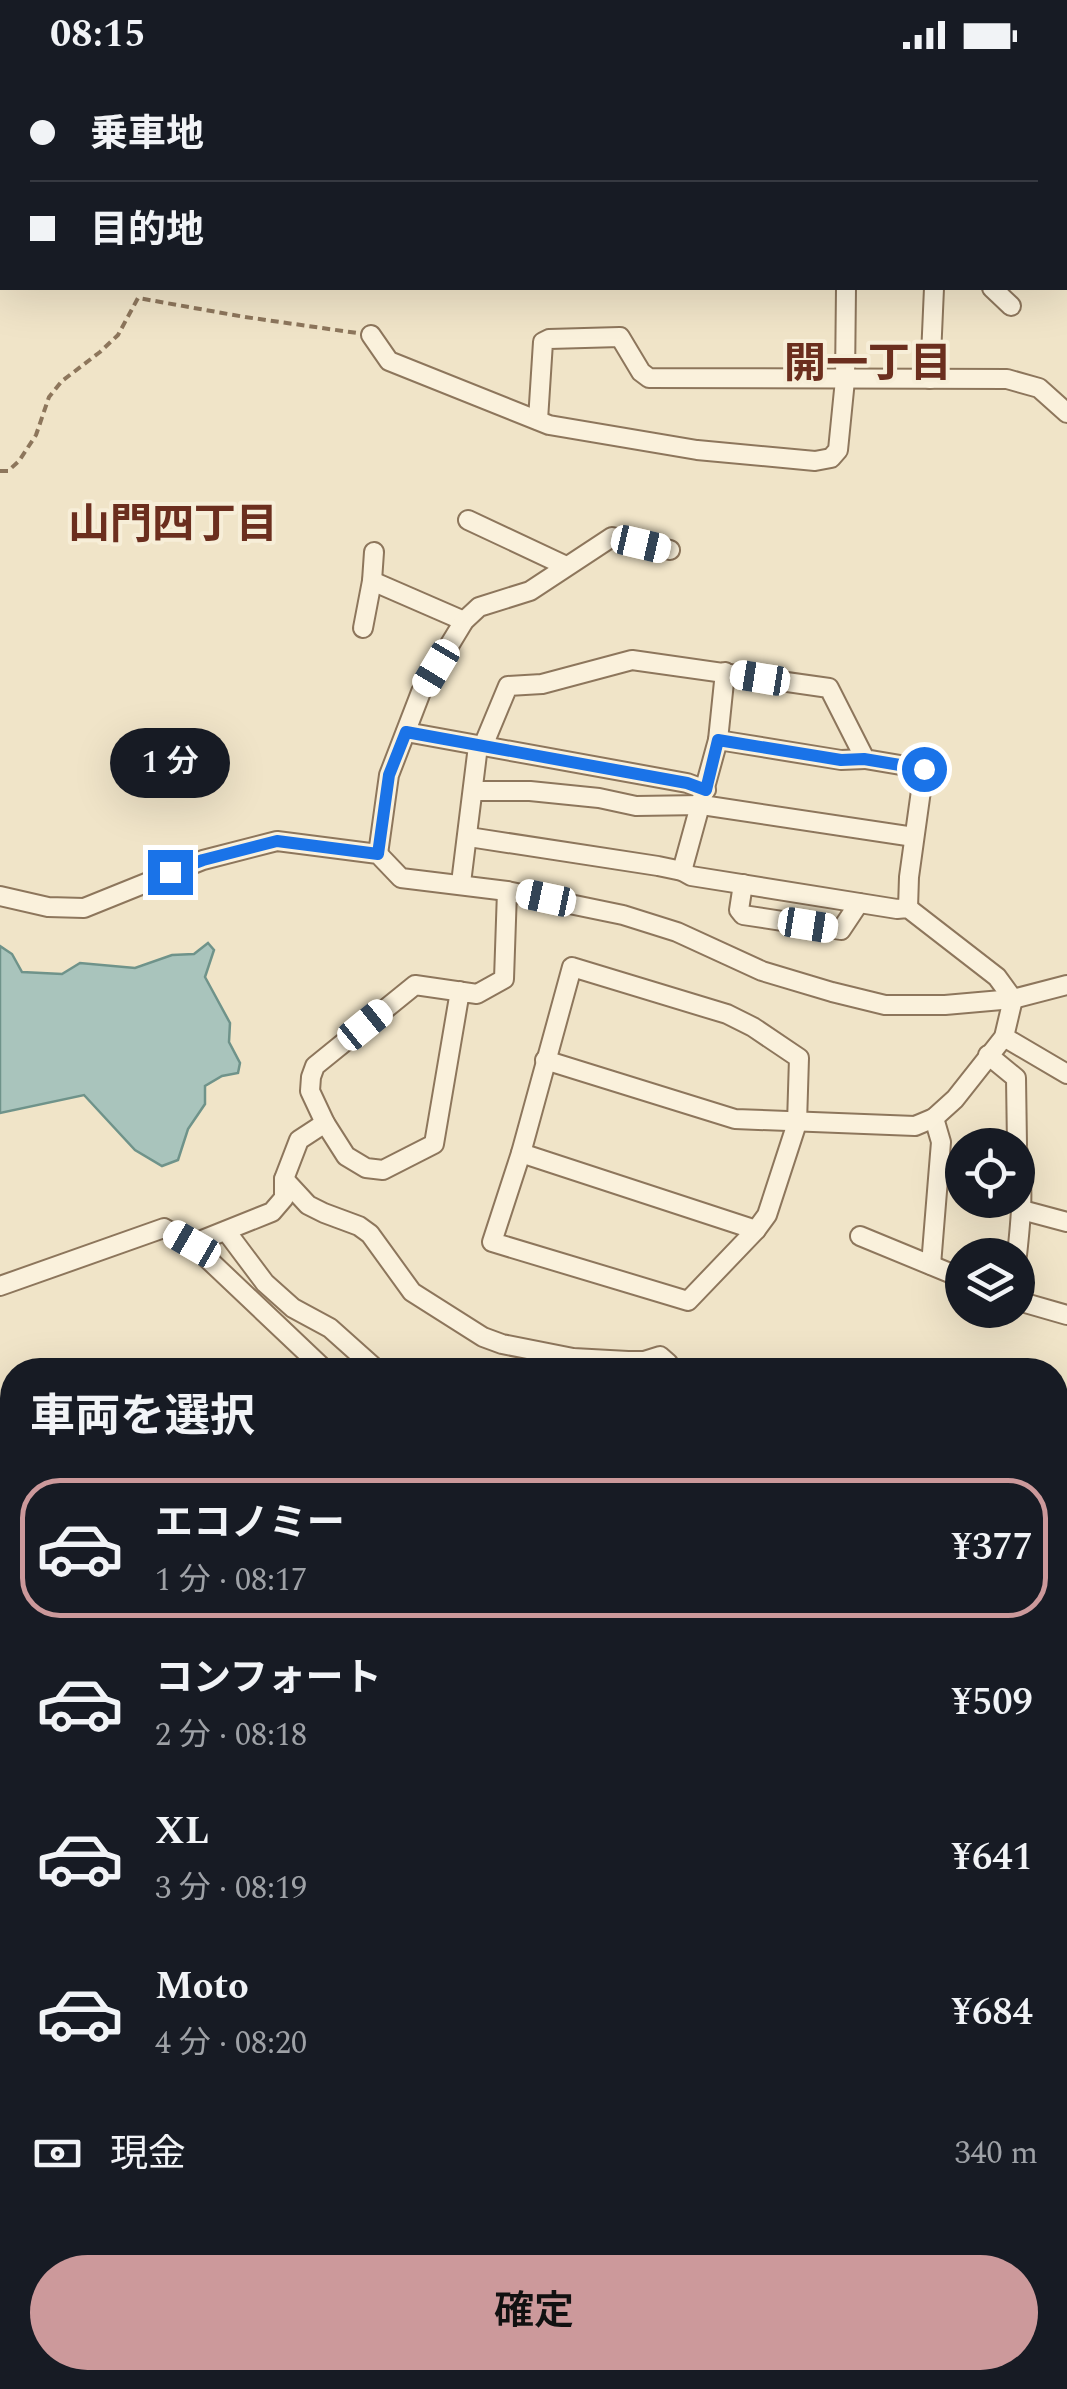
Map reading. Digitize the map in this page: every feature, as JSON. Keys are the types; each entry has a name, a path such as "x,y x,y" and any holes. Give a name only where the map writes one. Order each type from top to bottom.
{"street":[{"path":"371,336 390,361 548,425 697,450 814,461 831,458 838,450 846,290"},
{"path":"930,379 934,290"},
{"path":"994,290 1012,306"},
{"path":"538,420 543,342 620,337 640,372 649,378 1006,380 1040,388 1067,413"},
{"path":"468,520 566,566"},
{"path":"378,854 389,775 421,692 464,622 480,607 530,591 612,537 670,550"},
{"path":"363,628 374,552"},
{"path":"372,581 464,622"},
{"path":"462,884 480,746 508,686 542,684 632,660 829,688 864,759"},
{"path":"682,871 718,740 725,672"},
{"path":"406,732 687,783 704,798"},
{"path":"718,740 924,769 908,908"},
{"path":"474,790 530,791 636,806 704,798 914,837"},
{"path":"469,837 682,871 690,876 908,908 996,977 1013,1000"},
{"path":"0,896 48,908 84,908 203,860 277,841 378,854 401,878 507,890 623,914 677,932 762,970 885,1005 1013,1000 1067,985"},
{"path":"742,884 739,910 743,916 841,930 859,903"},
{"path":"460,991 434,1144 383,1170 366,1168 346,1156 310,1092 315,1066 415,985 460,991 477,994 504,979 507,890"},
{"path":"572,966 727,1014 799,1058 797,1123 767,1215 688,1302 492,1242 521,1153 572,966"},
{"path":"545,1060 735,1120 915,1126 934,1118 955,1099 1004,1037 1013,1000"},
{"path":"1004,1037 1067,1074"},
{"path":"988,1056 1016,1078 1017,1128"},
{"path":"931,1264 941,1142 934,1118"},
{"path":"192,1244 272,1212 284,1198 284,1179 300,1140 325,1124"},
{"path":"521,1153 756,1230"},
{"path":"284,1179 308,1204 370,1234 412,1292 502,1344 573,1358"},
{"path":"1035,1213 1067,1222"},
{"path":"0,1286 164,1228 192,1244 312,1358"},
{"path":"226,1231 265,1283 293,1308 330,1328 363,1358"},
{"path":"860,1236 945,1270"},
{"path":"1035,1306 1067,1316"}],"path":[{"path":"0,471 8,471 36,435 49,397 62,381 118,335 138,298 371,336"}],"water":[{"path":"208,943 214,950 205,977 230,1023 229,1042 240,1063 238,1073 222,1076 205,1086 205,1104 188,1129 178,1160 162,1166 135,1150 84,1095 0,1113 0,946 12,954 22,972 62,974 80,963 135,968 172,955 194,954"}],"district":[{"name":"開一丁目","path":"868,362"},
{"name":"山門四丁目","path":"173,523"}],"route":[{"path":"170,872 277,841 378,854 389,775 406,732 687,783 706,790 718,740 924,769"}]}
